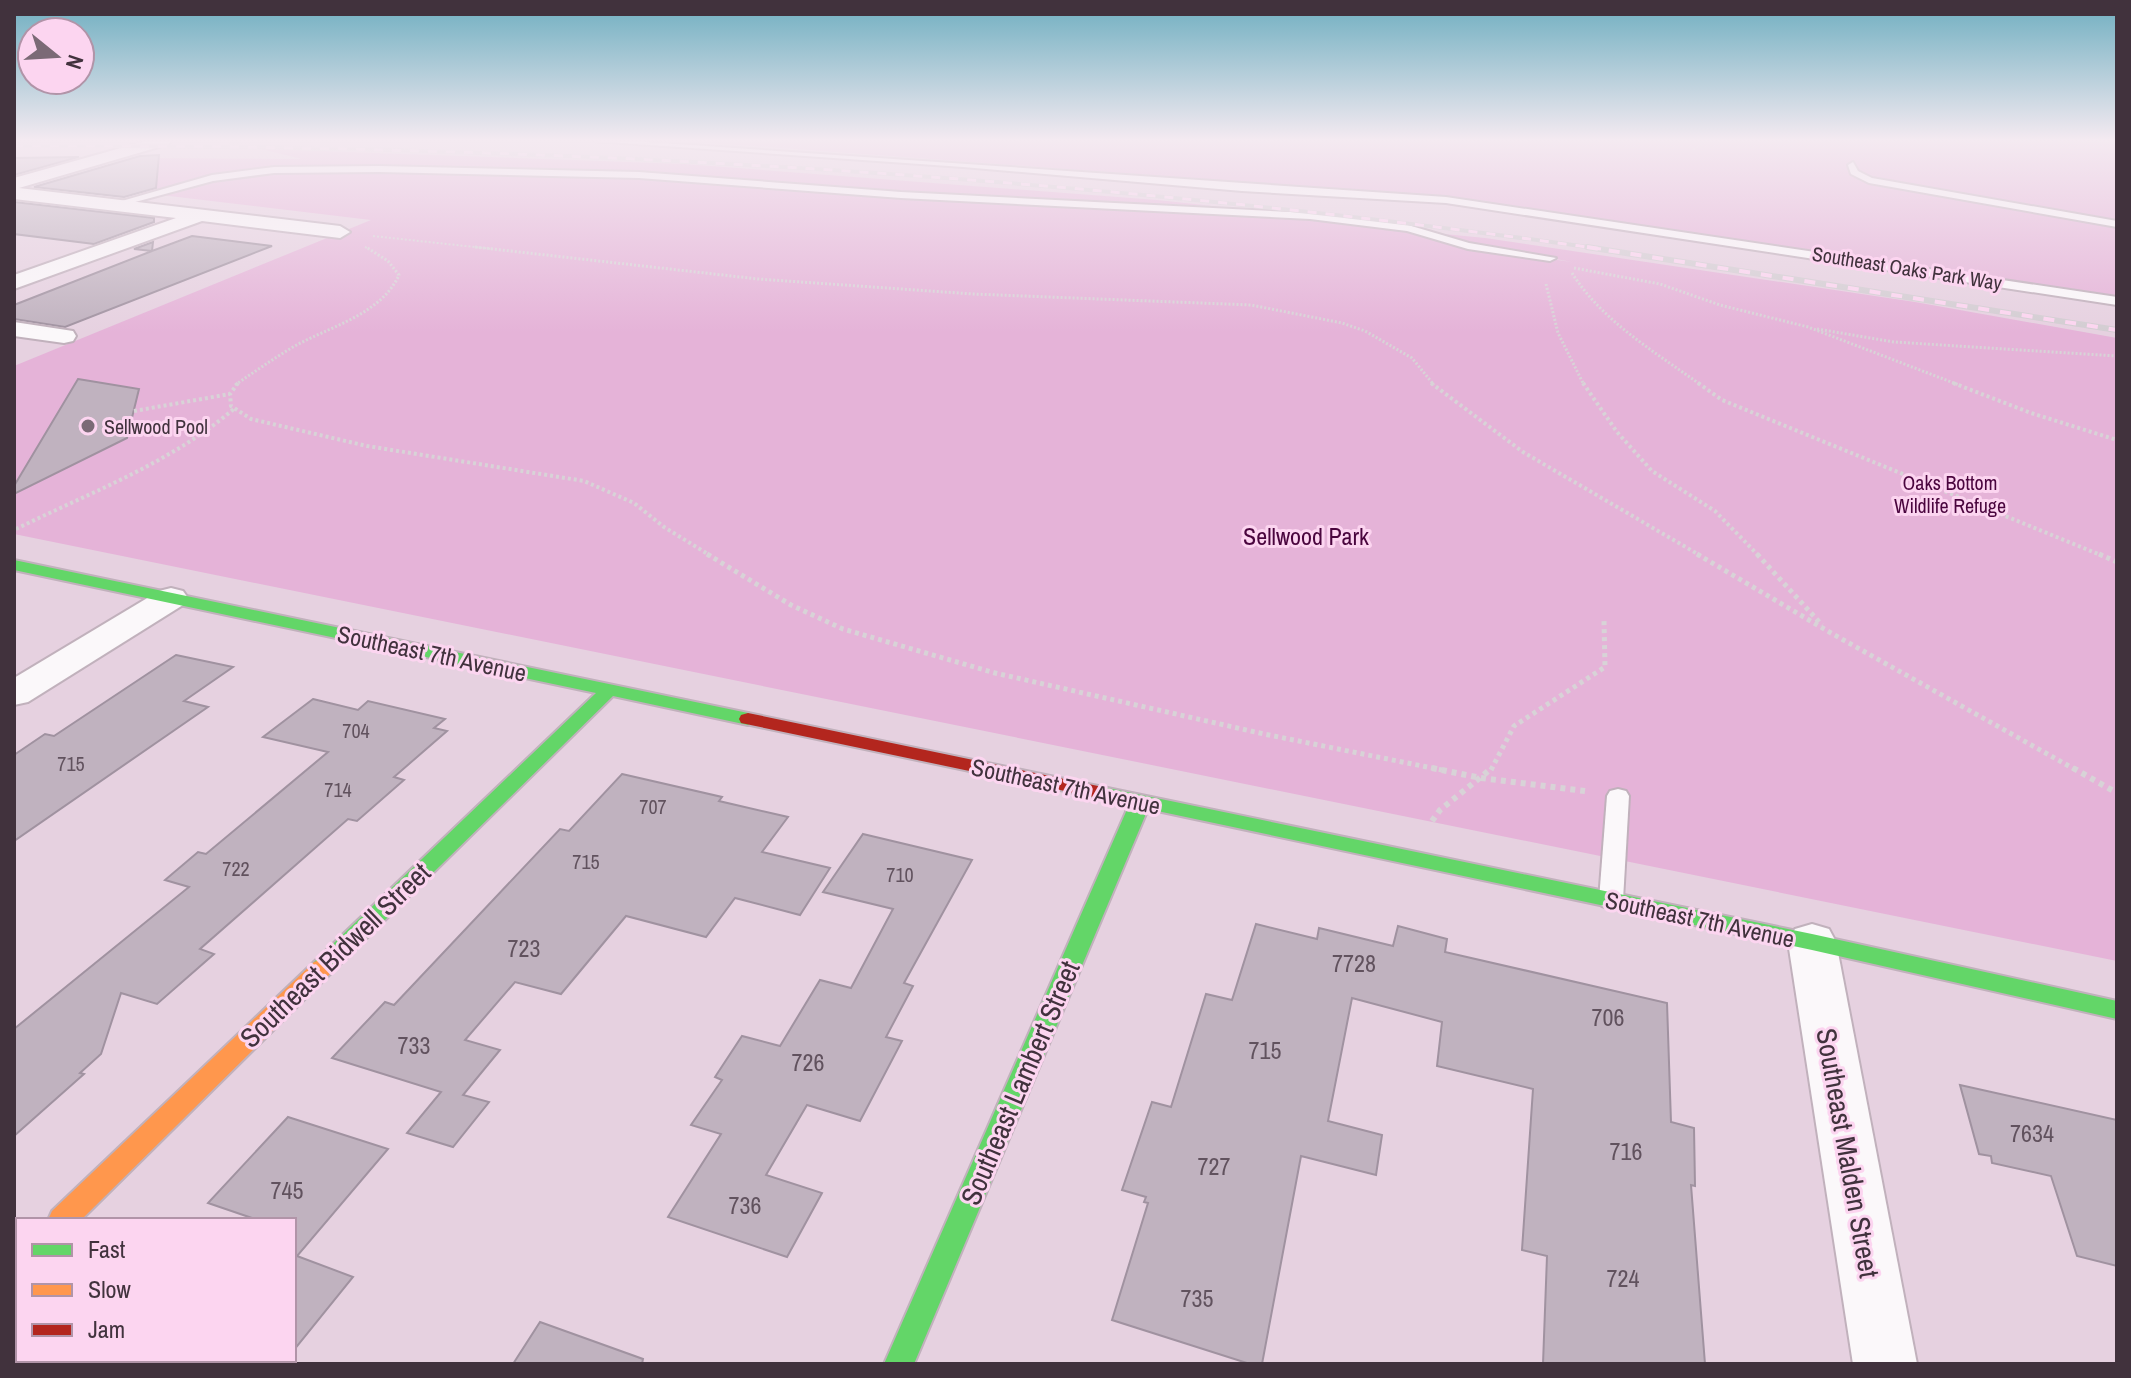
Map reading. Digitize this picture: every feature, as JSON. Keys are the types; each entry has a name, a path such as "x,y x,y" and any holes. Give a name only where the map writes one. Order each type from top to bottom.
{"street":[{"path":"115,205 340,232"},
{"path":"14,282 201,216"},
{"path":"14,329 64,336"},
{"name":"Southeast 7th Avenue","path":"14,565 1812,942 2117,1010"},
{"path":"14,694 171,598"},
{"name":"Southeast Bidwell Street","path":"64,1218 609,690"},
{"name":"Southeast Lambert Street","path":"899,1364 1141,801"},
{"name":"Southeast Malden Street","path":"1812,942 1885,1364"}],"lane":[{"path":"1144,205 1310,216 1408,228 1468,246 1550,258"},
{"name":"Southeast Oaks Park Way","path":"1483,205 1805,251 2117,301"},
{"path":"2012,205 2117,224"},
{"path":"1611,900 1618,796"}],"path":[{"path":"340,232 388,261 399,275 397,283 387,294 360,312 293,347 235,385 230,394 231,406 251,419 367,446 584,481 634,503 664,527 791,605 855,633 995,673 1264,734 1481,778 1618,796"},
{"path":"340,232 758,279 973,294 1251,305 1316,315 1365,331 1392,345 1412,358 1429,381 1452,400 1523,452 1831,633 2117,793"},
{"path":"1550,258 1542,269 1554,330 1587,387 1625,439 1653,472 1722,517 1807,612 1831,633"},
{"path":"2117,356 1894,342 1808,327 1720,305 1650,281 1569,267 1584,292 1627,333 1722,400 2053,533 2117,562"},
{"path":"1808,327 2031,413 2117,440"},
{"path":"134,411 230,394"},
{"path":"14,530 162,457 235,408"},
{"path":"1405,857 1440,810 1491,771 1514,726 1605,667 1604,621"}],"green space":[{"name":"Sellwood Park","path":"247,205 1135,205 1306,218 1402,229 1449,245 1572,262 1475,244 1444,234 1485,238 1915,302 2117,338 2117,961 14,534 14,366 371,220"},
{"path":"1450,205 2117,205 2117,306 1740,246"}],"building":[{"path":"14,205 43,205 154,218 154,222 94,244 14,234"},
{"path":"192,236 272,246 65,327 14,319 14,305"},
{"path":"153,242 152,251 134,249"},
{"name":"Sellwood Pool","path":"78,379 139,389 127,438 14,494 14,486"},
{"path":"176,655 233,667 184,701 208,707 14,841 14,755 45,734 54,736"},
{"path":"313,699 358,710 368,701 445,719 434,728 447,731 394,777 404,780 357,821 348,819 200,949 214,954 157,1004 121,993 101,1054 80,1073 84,1074 14,1136 14,1029 189,887 165,880 198,852 206,854 328,752 263,737"},
{"path":"622,774 722,797 719,801 788,817 762,852 830,868 800,915 735,898 706,937 626,916 561,994 515,982 465,1040 500,1050 463,1095 489,1102 453,1147 407,1133 441,1092 332,1058 385,1002 394,1005 560,829 569,831"},
{"path":"863,834 972,860 904,983 913,986 886,1037 902,1041 860,1121 807,1105 766,1175 822,1193 787,1257 668,1217 721,1134 691,1125 722,1080 715,1077 742,1036 780,1046 820,980 851,988 893,909 823,892"},
{"path":"1256,924 1317,939 1319,928 1393,946 1398,926 1447,939 1445,952 1667,1003 1671,1122 1694,1128 1695,1186 1691,1185 1705,1364 1543,1364 1547,1256 1522,1250 1533,1089 1437,1066 1442,1022 1352,998 1328,1121 1382,1135 1376,1175 1301,1156 1262,1364 1250,1364 1112,1320 1148,1203 1144,1202 1146,1197 1122,1190 1152,1102 1171,1107 1206,994 1232,1000"},
{"path":"1960,1085 2117,1120 2117,1266 2077,1256 2051,1176 1992,1163 1991,1156 1979,1154"},
{"path":"288,1117 388,1149 297,1256 353,1277 296,1348 296,1218 252,1218 208,1203"},
{"path":"540,1322 643,1359 642,1364 513,1364"}],"railway":[{"path":"1245,205 1593,248"},
{"path":"1587,247 1593,248"},
{"path":"1593,248 1601,249"},
{"path":"1593,248 2117,330"}],"traffic: fast":[{"path":"14,565 748,719"},
{"path":"322,968 609,690"},
{"path":"1098,792 1812,942 2117,1010"},
{"path":"899,1364 1141,801"}],"traffic: slow":[{"path":"64,1218 322,968"}],"traffic: jam":[{"path":"748,719 1098,792"}],"place":[{"name":"Sellwood Pool","path":"88,426"}],"park label":[{"name":"Oaks Bottom Wildlife Refuge","path":"1950,494"}]}
